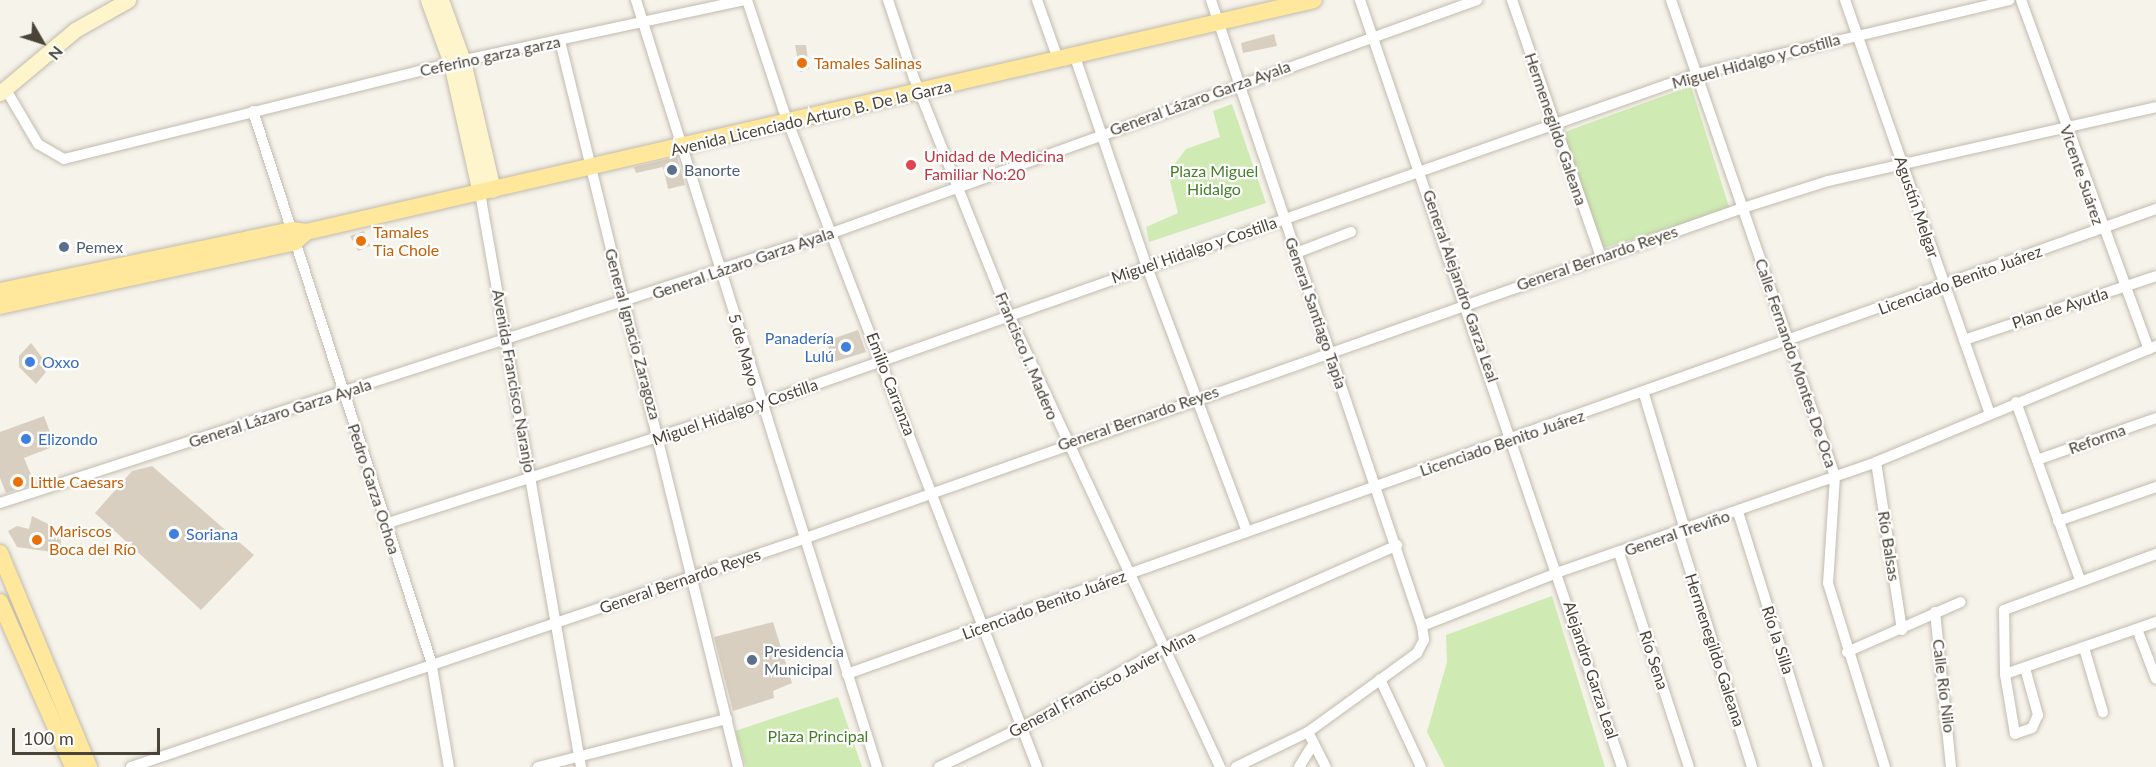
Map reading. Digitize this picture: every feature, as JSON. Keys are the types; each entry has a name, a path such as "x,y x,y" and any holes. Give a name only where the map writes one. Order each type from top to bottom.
{"main road":[{"path":"2,90 75,30 128,0"},
{"name":"Avenida Francisco Naranjo","path":"428,0 457,62"},
{"name":"Avenida Francisco Naranjo","path":"441,0 487,191"},
{"name":"Avenida Licenciado Arturo B. De la Garza","path":"0,306 487,191 920,93 1074,54 1219,24 1314,0"},
{"name":"Avenida Licenciado Arturo B. De la Garza","path":"0,291 298,235"},
{"path":"0,553 89,767"},
{"path":"0,602 73,767"}],"street":[{"name":"5 de Mayo","path":"636,0 721,270 760,404 877,767"},
{"name":"Ceferino garza garza","path":"2,90 38,144 64,159 457,62 745,0"},
{"name":"Emilio Carranza","path":"745,0 789,123 932,491 981,629 1023,727 1037,767"},
{"name":"Francisco I. Madero","path":"888,0 920,93 1008,313 1127,575 1220,767"},
{"path":"1037,0 1058,59"},
{"name":"General Santiago Tapia","path":"1211,0 1236,85 1377,486 1422,626"},
{"name":"General Alejandro Garza Leal","path":"1360,0 1559,572"},
{"name":"General Lázaro Garza Ayala","path":"0,503 832,233 1236,85 1478,0"},
{"name":"Hermenegildo Galeana","path":"1512,0 1600,257"},
{"name":"Calle Fernando Montes De Oca","path":"1671,0 1835,476 1827,574 1847,651 1885,767"},
{"name":"Agustín Melgar","path":"1845,0 1990,414"},
{"name":"Miguel Hidalgo y Costilla","path":"385,524 532,479 760,404 882,362 1008,313 1147,267 1696,74 2009,0"},
{"name":"Vicente Suárez","path":"2020,0 2123,288 2152,347"},
{"name":"General Ignacio Zaragoza","path":"560,41 738,767"},
{"path":"1074,54 1147,267 1200,397 1247,531"},
{"name":"General Bernardo Reyes","path":"131,767 431,661 558,622 803,539 1066,443 1743,208 1902,163 2066,129 2156,107"},
{"name":"Pedro Garza Ochoa","path":"253,111 298,235 342,393 431,661 449,767"},
{"name":"Avenida Francisco Naranjo","path":"487,191 507,339 582,767"},
{"name":"Licenciado Benito Juárez","path":"847,674 981,629 1247,531 1788,343 1943,284 2156,209"},
{"path":"1296,253 1351,232"},
{"name":"Plan de Ayutla","path":"1964,340 2156,276"},
{"name":"General Treviño","path":"1422,626 1559,572 1738,512 1876,462 2152,347"},
{"name":"Hermenegildo Galeana","path":"1644,394 1681,531 1752,767"},
{"path":"2016,402 2080,580"},
{"name":"Reforma","path":"2037,460 2156,418"},
{"name":"Río Balsas","path":"1876,462 1902,630"},
{"path":"2058,521 2156,487"},
{"name":"Río la Silla","path":"1738,512 1818,767"},
{"name":"General Francisco Javier Mina","path":"939,767 1023,727 1164,648 1396,545"},
{"name":"Río Sena","path":"1619,553 1689,767"},
{"path":"2025,669 2038,716 2033,727 2017,734 2012,732 2005,674 2001,620 2007,607 2156,554"},
{"name":"Alejandro Garza Leal","path":"1559,572 1622,767"},
{"path":"1847,651 1902,630 1935,612 1961,602"},
{"name":"Calle Río Nilo","path":"1935,612 1952,763"},
{"path":"2005,674 2156,622"},
{"path":"1236,767 1308,732 1380,679 1422,646 1422,626"},
{"path":"2137,629 2156,680"},
{"path":"2084,648 2103,712"},
{"path":"1380,679 1421,767"},
{"path":"538,767 727,718"},
{"path":"1308,732 1326,767"},
{"path":"1299,767 1314,743"}],"green space":[{"path":"1691,86 1730,210 1603,248 1562,133"},
{"name":"Plaza Miguel Hidalgo","path":"1232,104 1266,203 1149,242 1146,227 1178,213 1168,173 1186,149 1220,137 1213,111"},
{"path":"1552,596 1605,767 1445,767 1427,732 1447,662 1446,635"},
{"name":"Plaza Principal","path":"838,697 862,767 746,767 735,731"}],"building":[{"path":"1274,34 1277,46 1243,53 1241,43"},
{"name":"Tamales Salinas","path":"795,45 806,45 809,69 800,72"},
{"name":"Banorte","path":"677,157 685,185 668,189 663,167 636,173 634,167"},
{"name":"Tamales Tia Chole","path":"364,231 370,246 358,251 350,236"},
{"name":"Panadería Lulú","path":"858,330 866,352 834,362 826,341"},
{"name":"Oxxo","path":"31,343 44,360 39,364 46,372 36,384 19,367 19,356"},
{"name":"Elizondo","path":"44,416 55,446 24,458 35,484 6,493 0,478 0,432"},
{"name":"Soriana","path":"152,466 254,555 201,610 95,513 132,471"},
{"name":"Mariscos Boca del Río","path":"32,516 48,524 48,530 62,534 59,553 17,547 8,531 17,526 29,529"},
{"name":"Presidencia Municipal","path":"773,622 792,683 773,691 774,698 733,711 714,637"}],"place":[{"name":"Tamales Salinas","path":"802,63"},
{"name":"Unidad de Medicina Familiar No:20","path":"911,165"},
{"name":"Banorte","path":"672,170"},
{"name":"Tamales Tia Chole","path":"361,241"},
{"name":"Pemex","path":"64,247"},
{"name":"Panadería Lulú","path":"846,347"},
{"name":"Oxxo","path":"30,362"},
{"name":"Elizondo","path":"26,439"},
{"name":"Little Caesars","path":"18,482"},
{"name":"Soriana","path":"174,534"},
{"name":"Mariscos Boca del Río","path":"37,540"},
{"name":"Presidencia Municipal","path":"752,660"}]}
